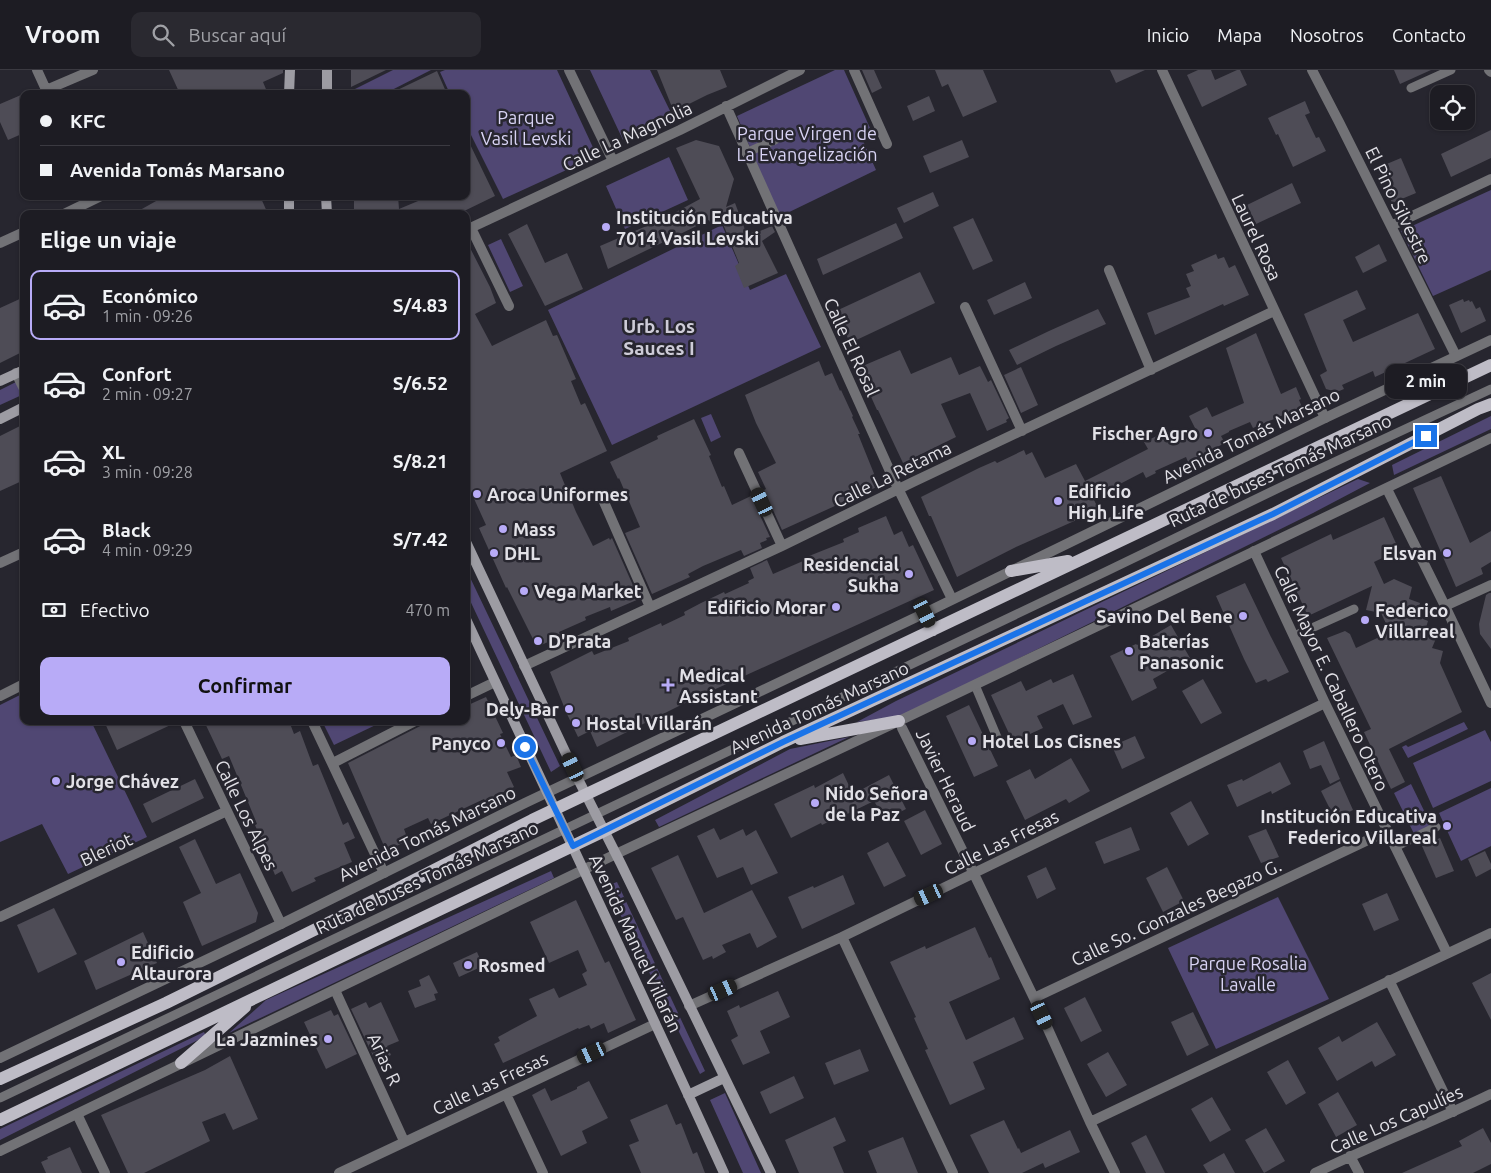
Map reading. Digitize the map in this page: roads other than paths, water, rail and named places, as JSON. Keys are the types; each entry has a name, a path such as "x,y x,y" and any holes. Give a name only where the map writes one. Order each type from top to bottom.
{"main road":[{"path":"289,90 290,70"},
{"path":"327,70 327,90"},
{"name":"Avenida Tomás Marsano","path":"0,1079 166,1003 586,795 1491,365"},
{"path":"0,381 20,372"},
{"name":"Avenida Tomás Marsano","path":"0,1120 573,846 783,742 1273,514 1491,404"},
{"path":"0,419 20,409"},
{"name":"Avenida Manuel Villarán","path":"470,551 578,779 771,1173"},
{"path":"1011,571 1085,558"},
{"path":"925,613 934,630"},
{"name":"Avenida Manuel Villarán","path":"470,627 724,1173"},
{"path":"783,742 900,724"},
{"path":"182,1064 256,998"},
{"path":"688,1095 724,1078"}],"street":[{"path":"37,70 46,90"},
{"path":"51,90 94,70"},
{"path":"570,70 613,161"},
{"name":"Calle La Magnolia","path":"470,228 680,130 788,72 800,70"},
{"path":"854,70 887,144"},
{"name":"Laurel Rosa","path":"1162,70 1325,418"},
{"name":"El Pino Silvestre","path":"1312,70 1456,356"},
{"name":"Calle El Rosal","path":"726,106 899,489 952,600"},
{"path":"1391,226 1491,179"},
{"path":"72,210 91,200"},
{"path":"470,233 509,306"},
{"path":"0,243 20,234"},
{"path":"1109,270 1151,370"},
{"path":"965,307 1022,431"},
{"name":"Calle La Retama","path":"524,666 782,546 1274,311"},
{"name":"Avenida Tomás Marsano","path":"0,1058 952,600 1325,418 1491,340"},
{"path":"0,1151 616,854 900,724 975,685 1491,438"},
{"path":"740,453 782,546"},
{"path":"1387,489 1491,703"},
{"path":"604,502 650,607"},
{"name":"Calle Mayor E. Caballero Otero","path":"1254,551 1325,704 1447,953"},
{"path":"0,563 20,554"},
{"path":"1445,606 1491,584"},
{"path":"470,694 496,682"},
{"path":"0,696 20,686"},
{"name":"Calle Las Fresas","path":"689,1006 842,937 1325,704"},
{"name":"Javier Heraud","path":"900,724 1034,998 1115,1173"},
{"name":"Calle Los Alpes","path":"186,725 281,924"},
{"path":"314,725 384,874"},
{"path":"333,763 407,725"},
{"name":"Bleriot","path":"0,917 227,811"},
{"name":"Calle So. Gonzales Begazo G.","path":"1034,998 1387,831"},
{"path":"1090,1122 1491,933"},
{"path":"842,937 953,1173"},
{"path":"1389,980 1453,1112"},
{"name":"Arias R","path":"335,990 404,1141"},
{"name":"Calle Las Fresas","path":"339,1173 655,1024"},
{"path":"506,1094 543,1173"},
{"name":"Calle Los Capulíes","path":"1315,1173 1491,1094"},
{"path":"77,1114 105,1173"},
{"path":"1350,1156 1359,1173"}],"lane":[{"path":"1411,88 1451,70"},
{"path":"746,152 775,140"},
{"name":"Ruta de buses Tomás Marsano","path":"0,1098 1283,486 1491,389"},
{"path":"1294,636 1354,609"},
{"path":"975,685 1000,742"},
{"path":"1395,847 1436,827"}],"place":[{"name":"Institución Educativa 7014 Vasil Levski","path":"606,227"},
{"name":"Fischer Agro","path":"1208,433"},
{"name":"Aroca Uniformes","path":"477,494"},
{"name":"Edificio High Life","path":"1058,501"},
{"name":"Mass","path":"503,529"},
{"name":"DHL","path":"494,553"},
{"name":"Elsvan","path":"1447,553"},
{"name":"Residencial Sukha","path":"909,574"},
{"name":"Vega Market","path":"524,591"},
{"name":"Edificio Morar","path":"836,607"},
{"name":"Savino Del Bene","path":"1243,616"},
{"name":"Federico Villarreal","path":"1365,620"},
{"name":"D'Prata","path":"538,641"},
{"name":"Baterías Panasonic","path":"1129,651"},
{"name":"Medical Assistant","path":"668,685"},
{"name":"Dely-Bar","path":"569,709"},
{"name":"Hostal Villarán","path":"576,723"},
{"name":"Hotel Los Cisnes","path":"972,741"},
{"name":"Panyco","path":"501,743"},
{"name":"Jorge Chávez","path":"56,781"},
{"name":"Nido Señora de la Paz","path":"815,803"},
{"name":"Institución Educativa Federico Villareal","path":"1447,826"},
{"name":"Edificio Altaurora","path":"121,962"},
{"name":"Rosmed","path":"468,965"},
{"name":"La Jazmines","path":"328,1039"}],"district":[{"name":"Urb. Los Sauces I","path":"659,337"}],"park label":[{"name":"Parque Vasil Levski","path":"526,127"},
{"name":"Parque Virgen de La Evangelización","path":"807,143"},
{"name":"Parque Rosalia Lavalle","path":"1248,973"}]}
